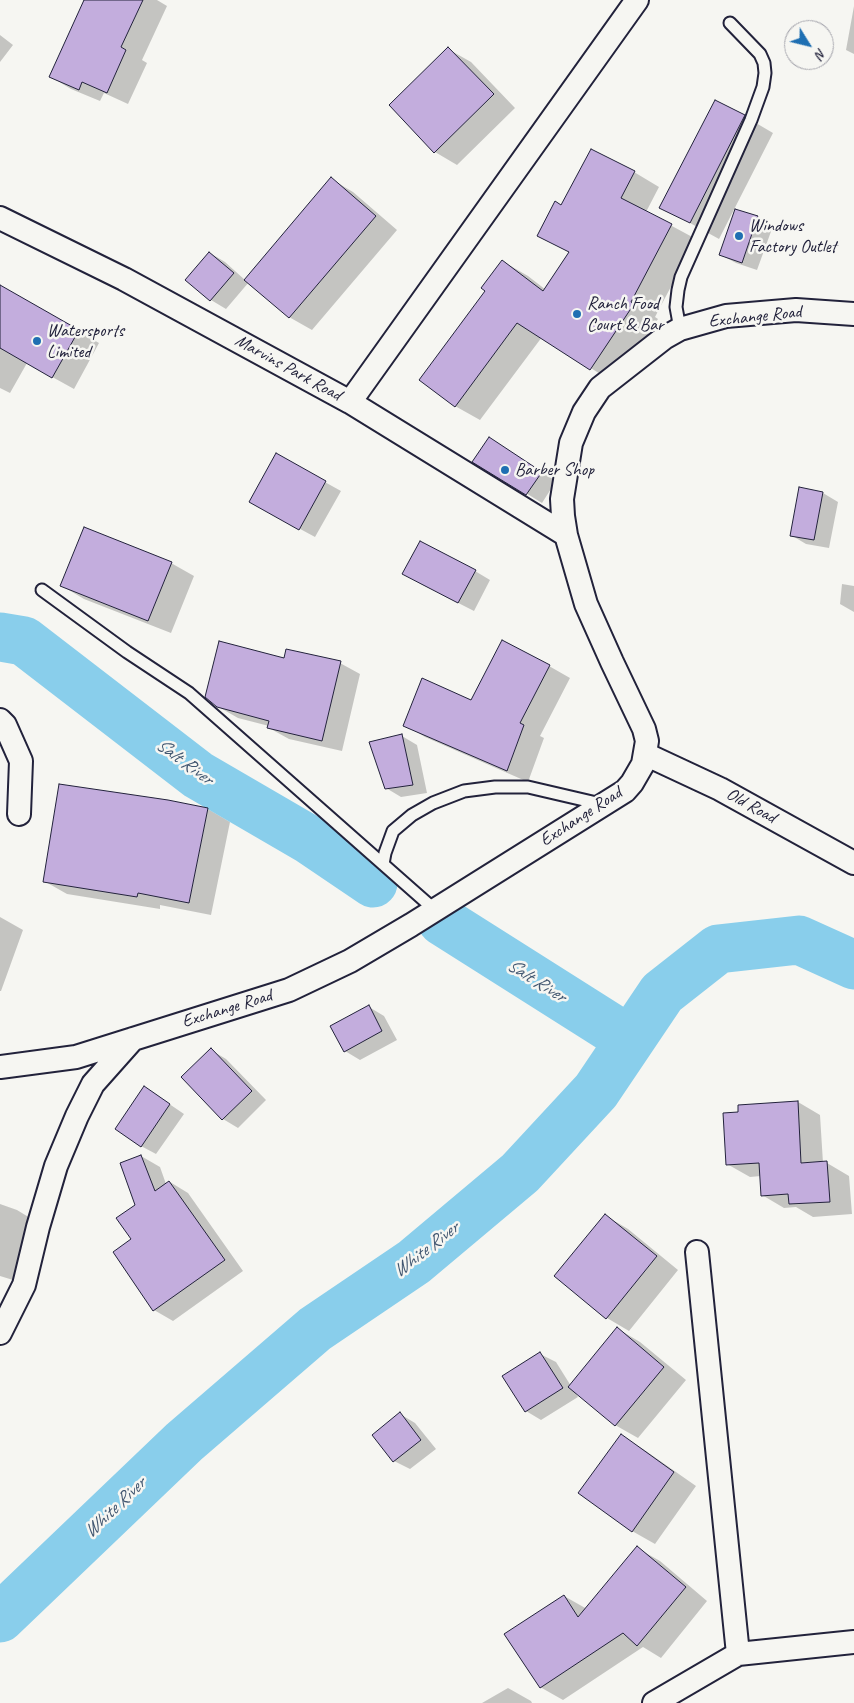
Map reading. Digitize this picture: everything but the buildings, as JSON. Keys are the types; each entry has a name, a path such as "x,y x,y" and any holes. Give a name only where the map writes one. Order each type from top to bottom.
{"street":[{"path":"350,402 637,0"},
{"name":"Marvins Park Road","path":"0,218 124,279 350,402 566,535"},
{"name":"Exchange Road","path":"0,1067 76,1057 289,990 350,961 625,791 643,764 647,741 644,728 586,604 566,535 563,516 562,499 571,443 584,412 600,388 664,338 680,329 726,316 796,310 854,314"},
{"path":"0,720 5,725 21,761 19,814"},
{"name":"Old Road","path":"645,754 720,789 854,863"},
{"path":"0,1333 24,1285 38,1227 56,1166 76,1116 94,1084 134,1038"},
{"path":"697,1252 738,1654"},
{"path":"654,1703 738,1654 854,1642"}],"lane":[{"path":"680,329 676,307 681,276 751,120 763,87 765,73 764,63 760,54 730,23"},
{"path":"42,590 127,652 189,693 435,910"},
{"path":"383,864 393,832 412,815 433,802 464,791 495,787 528,787 603,805"}],"waterway":[{"name":"Salt River","path":"0,637 24,641 198,775 308,839 373,883"},
{"name":"Salt River","path":"442,921 630,1040"},
{"name":"White River","path":"0,1618 184,1442 315,1329 414,1262 520,1173 596,1091 662,993 718,949 799,940 854,965"}],"place":[{"name":"Windows Factory Outlet","path":"739,236"},
{"name":"Ranch Food Court & Bar","path":"577,314"},
{"name":"Watersports Limited","path":"37,341"},
{"name":"Barber Shop","path":"505,470"}]}
